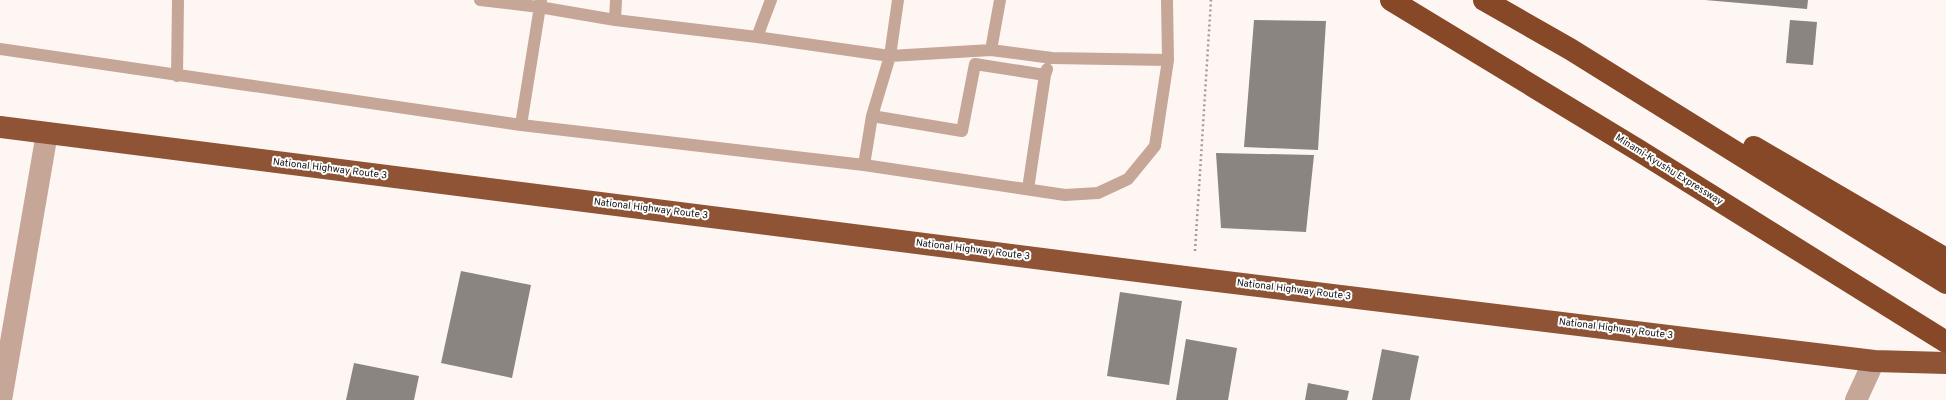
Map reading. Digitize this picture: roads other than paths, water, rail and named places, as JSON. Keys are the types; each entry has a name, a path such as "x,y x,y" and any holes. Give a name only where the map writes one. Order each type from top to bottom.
{"highway":[{"name":"Minami-Kyushu Expressway","path":"1391,0 1638,150 1946,342"},
{"path":"1484,0 1570,49 1946,283"},
{"path":"1570,49 1648,84 1946,259"},
{"name":"National Highway Route 3","path":"0,126 1193,278 1874,361 1946,363"}],"street":[{"path":"1,400 47,133"},
{"path":"1856,400 1874,361"}],"lane":[{"path":"177,76 178,0"},
{"path":"480,0 540,3 614,20 757,37 890,56 991,50 1052,58 1168,60"},
{"path":"614,20 616,0"},
{"path":"757,37 771,0"},
{"path":"864,165 872,116 890,56 898,0"},
{"path":"991,50 1000,0"},
{"path":"0,49 521,125 864,165 1064,195 1098,193 1128,179 1155,146 1168,60 1167,0"},
{"path":"521,125 540,3"},
{"path":"1028,189 1045,75 1052,58"},
{"path":"872,116 962,131 975,64 1045,75"}]}
